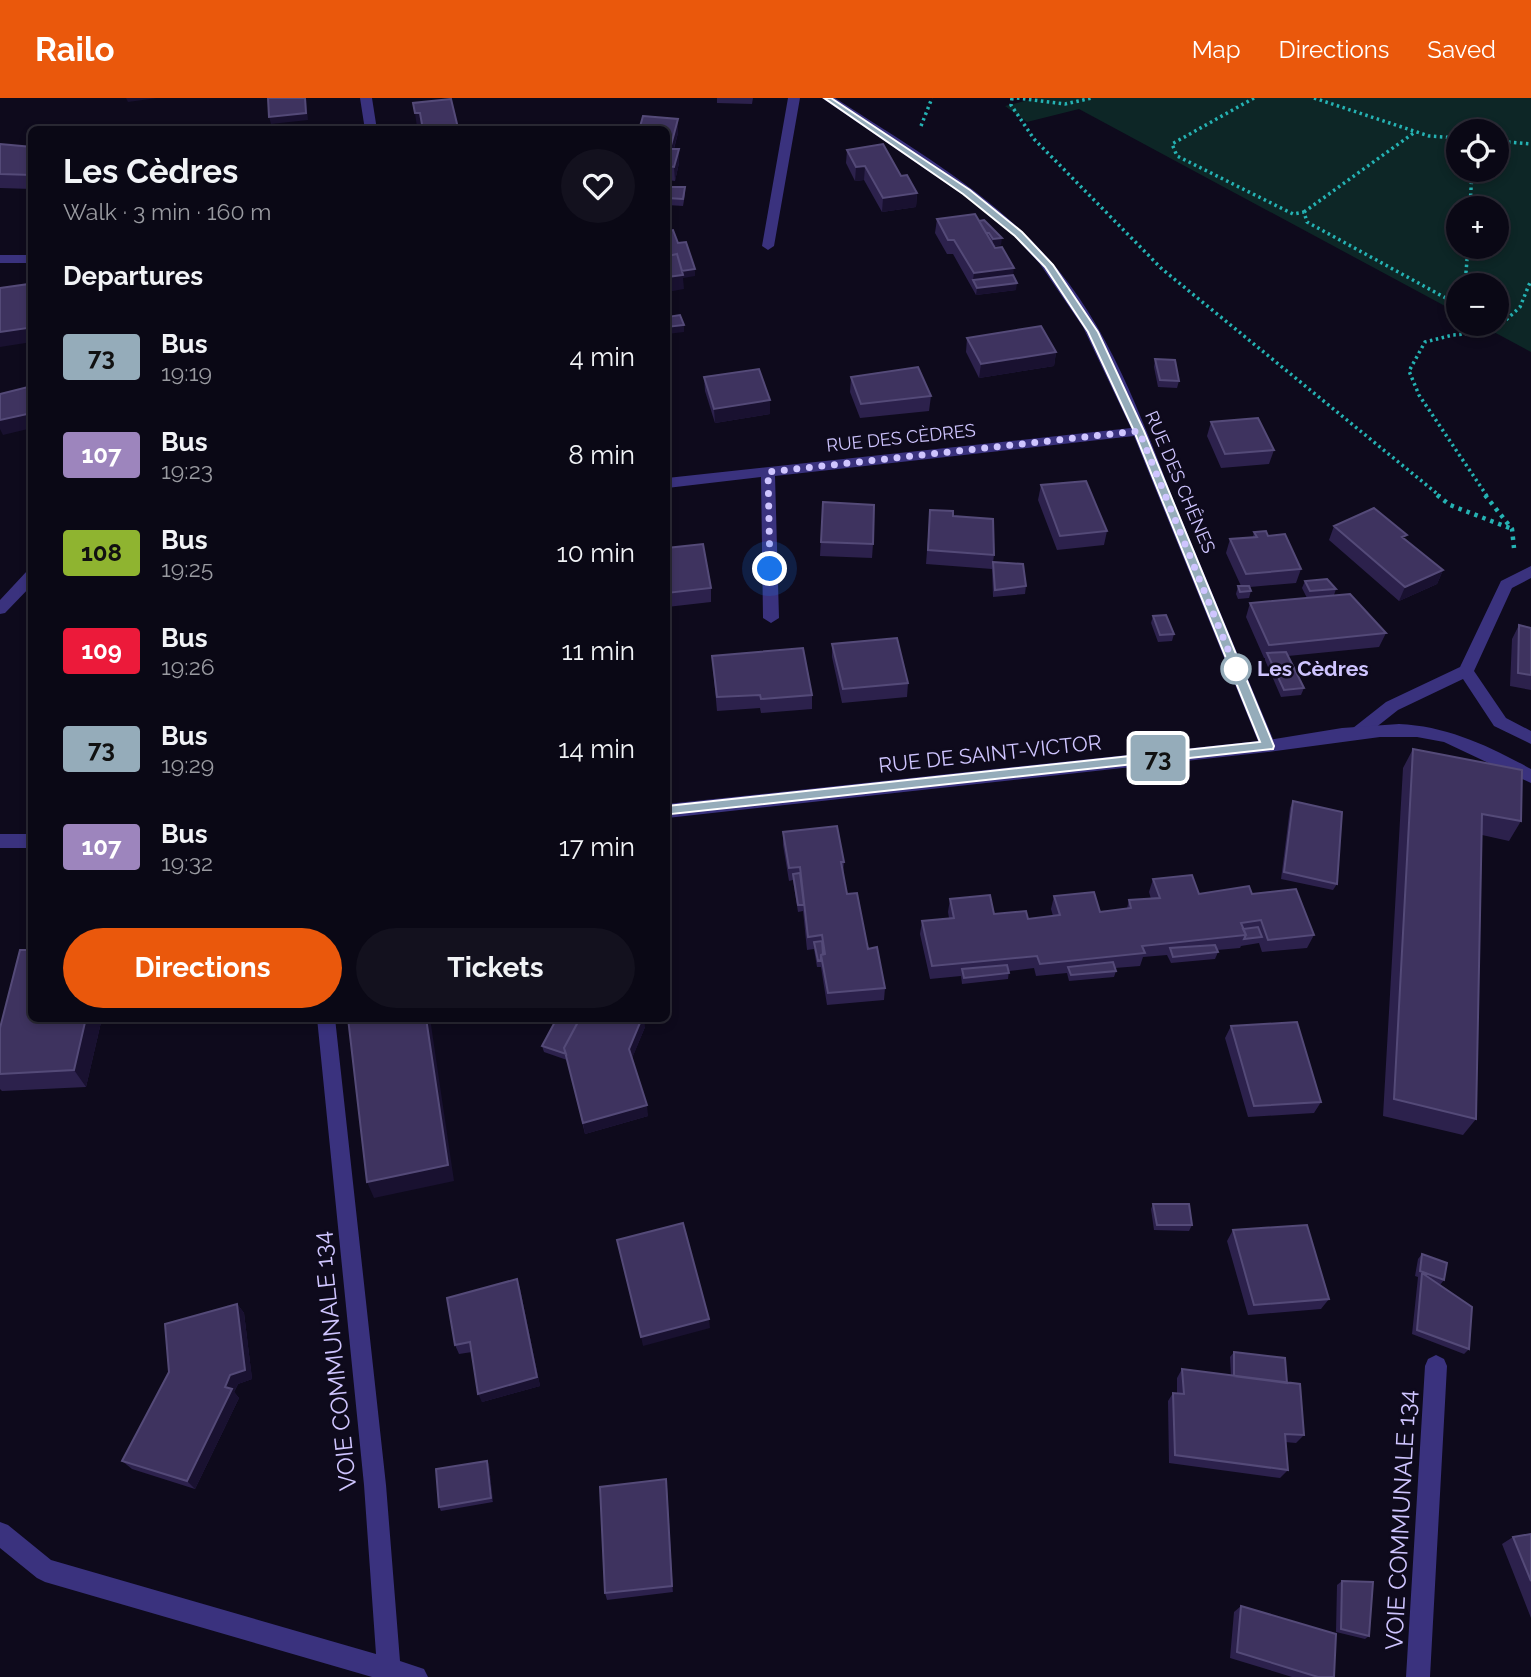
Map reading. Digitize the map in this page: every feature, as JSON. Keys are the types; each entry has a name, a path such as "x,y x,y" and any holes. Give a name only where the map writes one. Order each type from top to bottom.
{"street":[{"path":"366,98 370,126"},
{"path":"768,246 794,98"},
{"name":"RUE DES CHÊNES","path":"828,98 936,169 1019,234 1048,265 1093,332 1139,431 1268,746"},
{"path":"0,259 28,259"},
{"name":"RUE DES CÈDRES","path":"670,483 1139,431"},
{"path":"768,472 771,618"},
{"path":"1359,732 1392,706 1466,671 1506,586 1531,571"},
{"path":"0,609 28,579"},
{"path":"1466,671 1500,722 1531,738"},
{"name":"RUE DE SAINT-VICTOR","path":"670,811 1268,746 1359,732 1419,731 1482,749 1531,777"},
{"path":"0,841 28,841"},
{"name":"VOIE COMMUNALE 134","path":"326,1022 375,1485 389,1670"},
{"name":"VOIE COMMUNALE 134","path":"1418,1677 1436,1366"},
{"path":"0,1533 45,1570 416,1677"}],"path":[{"path":"1091,98 1065,104 1015,98 1011,105 1034,139 1162,269 1450,505 1512,529"},
{"path":"1254,98 1172,144 1177,156 1293,214 1304,212 1415,132"},
{"path":"1314,98 1415,132 1446,137"},
{"path":"1509,142 1530,144"},
{"path":"1304,212 1307,222 1446,298"},
{"path":"1509,317 1520,307 1531,279"},
{"path":"1449,336 1425,342 1409,371 1419,395 1484,493 1512,529 1515,543 1506,586"}],"green space":[{"path":"1036,98 1531,98 1531,352 1501,336 1509,336 1509,273 1446,273 1446,307 1079,109 1027,122 1005,106"}],"building":[{"path":"268,98 305,98 306,113 269,117"},
{"path":"451,99 458,126 422,126 420,113 415,113 413,103"},
{"path":"643,116 678,119 670,149 670,126 640,126"},
{"path":"0,144 28,147 28,175 0,174"},
{"path":"883,144 901,176 907,175 917,193 883,198 865,166 856,167 847,150"},
{"path":"670,149 679,149 674,167 670,166"},
{"path":"670,187 685,187 683,199 670,198"},
{"path":"975,214 995,248 1002,247 1014,268 974,273 954,240 948,240 937,219"},
{"path":"984,220 1002,238 993,239 986,233 979,221"},
{"path":"670,230 673,230 678,243 686,242 695,269 682,271 677,254 670,256"},
{"path":"677,254 683,275 670,277 670,256"},
{"path":"1013,275 1017,283 977,288 973,280"},
{"path":"28,284 28,328 0,332 0,288"},
{"path":"680,315 684,325 670,327 670,317"},
{"path":"1041,326 1056,352 981,364 967,338"},
{"path":"1155,359 1175,360 1179,381 1160,380"},
{"path":"918,367 931,396 861,404 851,377"},
{"path":"759,369 770,400 714,409 704,377"},
{"path":"28,387 28,414 0,420 0,394"},
{"path":"1258,418 1274,450 1225,454 1211,422"},
{"path":"1086,481 1107,531 1060,536 1041,485"},
{"path":"823,502 874,505 873,544 821,542"},
{"path":"1374,508 1407,535 1402,537 1443,570 1405,587 1334,526"},
{"path":"930,510 953,511 953,516 993,519 994,555 928,550"},
{"path":"1266,531 1268,536 1285,534 1301,569 1246,574 1230,539 1257,537 1254,532"},
{"path":"703,544 711,588 670,593 670,548"},
{"path":"993,562 1023,564 1026,586 995,590"},
{"path":"1327,579 1336,589 1310,591 1305,581"},
{"path":"1238,586 1249,586 1251,591 1240,592"},
{"path":"1350,594 1386,633 1269,645 1250,603"},
{"path":"1166,615 1174,634 1160,635 1153,616"},
{"path":"1519,625 1531,628 1531,675 1518,673"},
{"path":"897,638 908,683 843,689 832,644"},
{"path":"803,648 812,695 761,699 760,695 717,697 712,656"},
{"path":"1286,652 1304,688 1284,690 1267,653"},
{"path":"1413,749 1522,770 1521,821 1482,814 1476,1119 1394,1099"},
{"path":"1293,801 1342,812 1337,884 1284,872"},
{"path":"837,826 847,894 857,893 868,949 877,947 885,988 828,993 821,955 825,954 822,935 808,937 800,867 789,868 783,832"},
{"path":"800,873 804,905 798,905 793,874"},
{"path":"1192,875 1199,894 1249,886 1252,894 1296,889 1314,935 1268,940 1261,920 1241,923 1246,935 1142,946 1145,953 1040,964 1037,956 932,966 922,921 954,918 950,899 990,895 994,914 1026,911 1028,919 1060,915 1054,896 1094,892 1100,912 1131,908 1129,900 1160,898 1153,879"},
{"path":"1258,927 1262,937 1244,939 1246,935 1243,929"},
{"path":"822,941 823,954 818,961 814,942"},
{"path":"1215,945 1218,952 1173,957 1170,948"},
{"path":"20,950 28,950 28,1022 85,1022 74,1070 0,1074 0,1028"},
{"path":"1113,962 1116,971 1071,975 1068,967"},
{"path":"1007,965 1009,973 964,978 962,969"},
{"path":"348,1022 427,1022 448,1165 367,1182"},
{"path":"555,1022 578,1022 564,1048 566,1054 542,1046"},
{"path":"578,1022 640,1022 629,1049 647,1105 583,1123 564,1048"},
{"path":"1297,1022 1321,1102 1254,1106 1231,1026"},
{"path":"1153,1204 1189,1204 1192,1225 1157,1225"},
{"path":"683,1223 709,1319 641,1337 617,1240"},
{"path":"1307,1225 1329,1299 1254,1305 1233,1230"},
{"path":"1422,1254 1447,1263 1444,1280 1420,1271"},
{"path":"1422,1273 1472,1307 1469,1349 1417,1330"},
{"path":"517,1279 537,1377 478,1394 470,1342 455,1345 447,1298"},
{"path":"237,1304 245,1370 230,1375 225,1387 232,1389 187,1481 122,1461 169,1372 165,1324"},
{"path":"1234,1352 1285,1358 1287,1383 1234,1376"},
{"path":"1182,1369 1300,1384 1304,1435 1285,1434 1288,1470 1175,1455 1173,1393 1184,1394"},
{"path":"487,1461 491,1498 439,1507 436,1469"},
{"path":"666,1479 672,1586 605,1593 600,1487"},
{"path":"1531,1534 1531,1581 1513,1537"},
{"path":"1342,1581 1373,1582 1369,1636 1341,1629"},
{"path":"1241,1606 1336,1634 1334,1677 1318,1677 1237,1652"}],"bus line":[{"name":"73","path":"670,811 1268,746 1139,431 1093,332 1048,265 1019,234 967,192 828,98"}],"place":[{"name":"Les Cèdres","path":"1236,669"}],"route":[{"path":"770,569 768,472 1139,431 1238,674 1236,669"}]}
